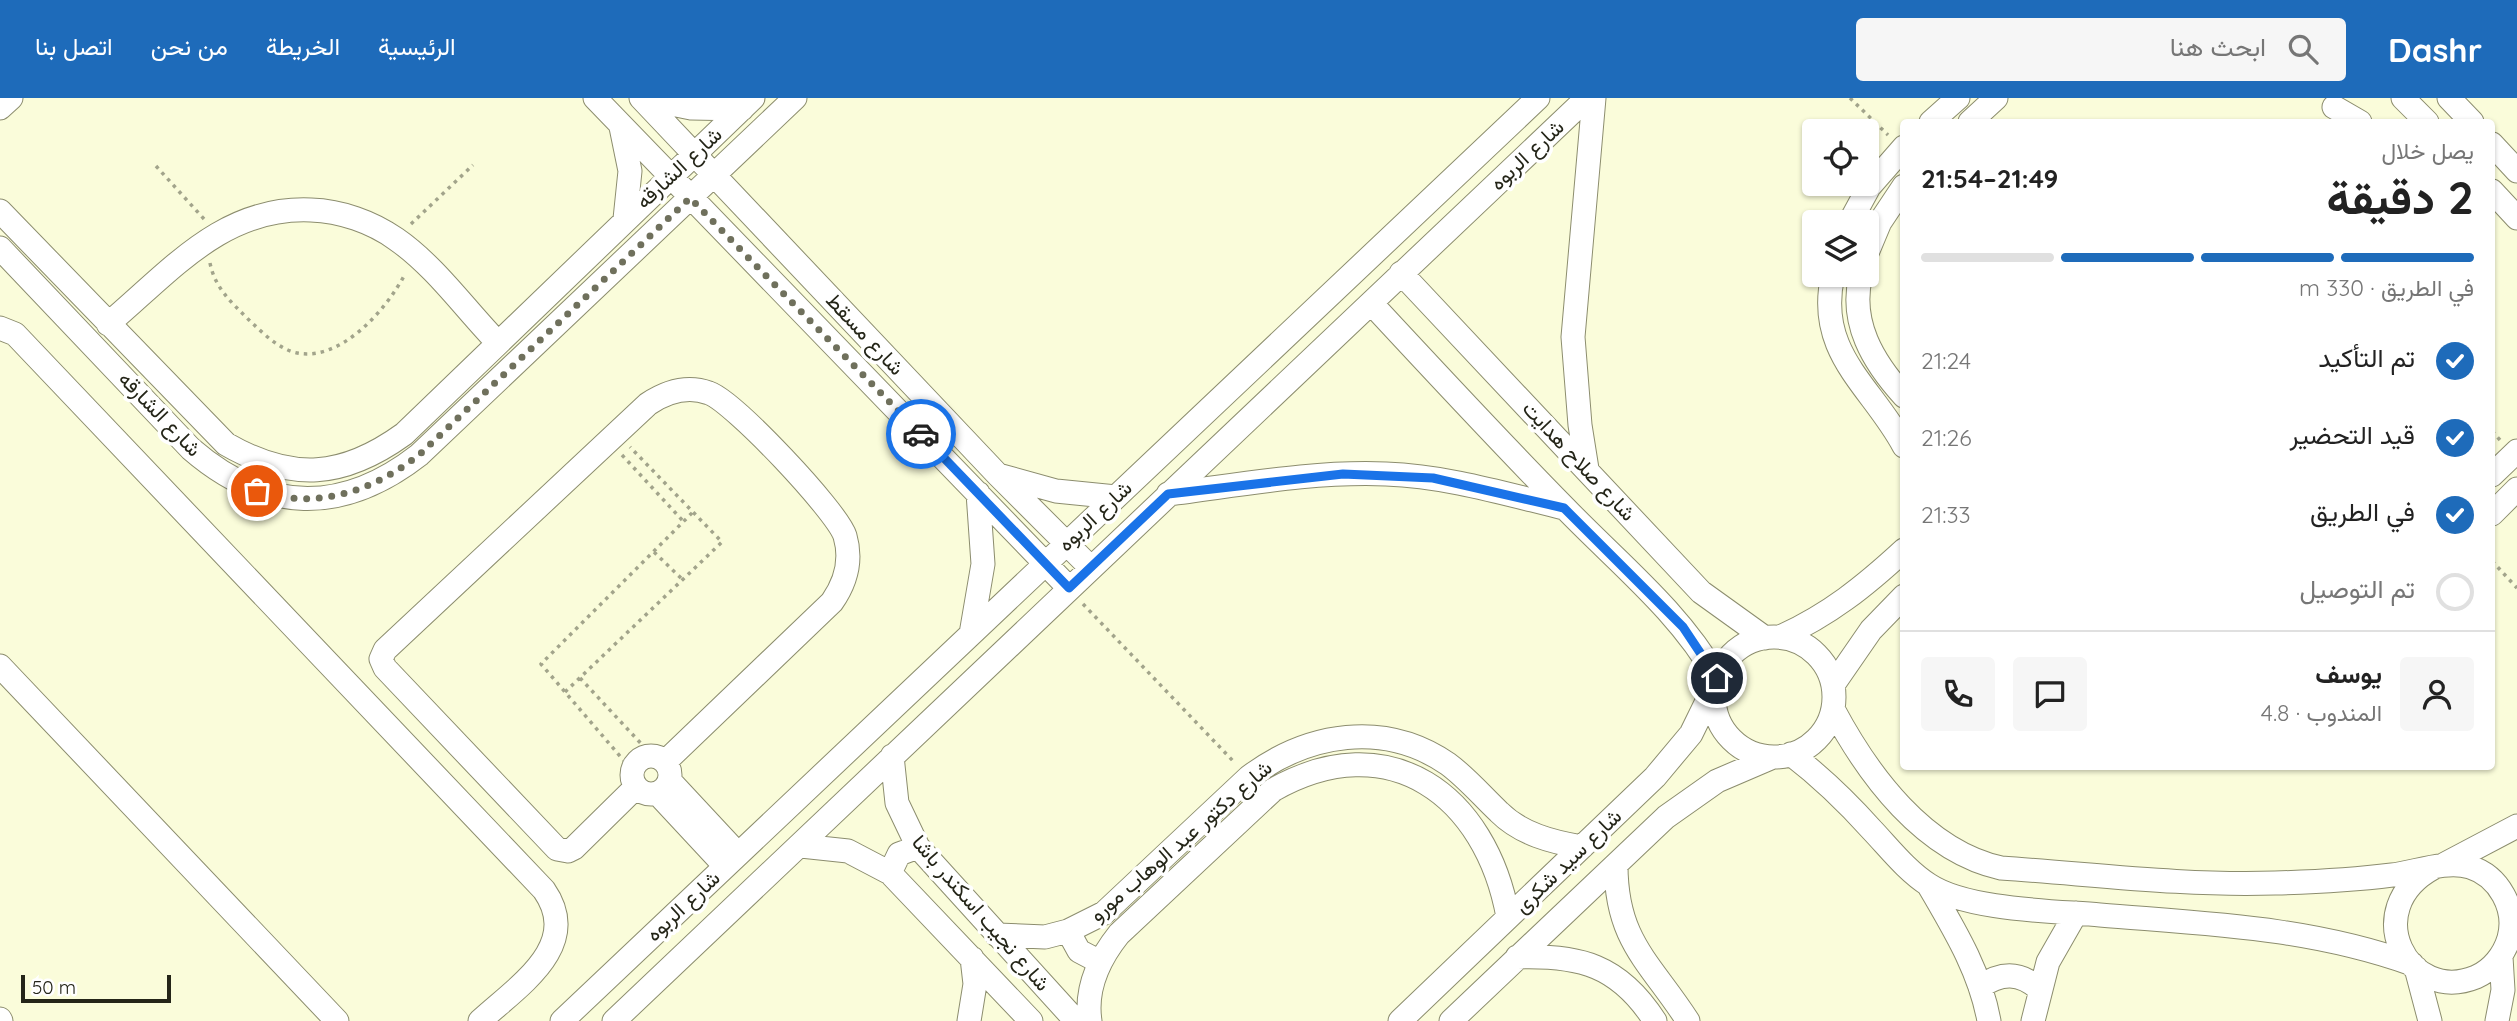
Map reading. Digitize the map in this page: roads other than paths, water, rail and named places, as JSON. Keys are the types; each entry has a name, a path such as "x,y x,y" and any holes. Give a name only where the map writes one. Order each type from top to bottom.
{"street":[{"path":"0,108 11,98"},
{"name":"شارع مسقط","path":"596,98 1069,588"},
{"path":"642,98 691,108 747,103"},
{"name":"شارع مسقط","path":"642,98 998,475 1091,568"},
{"name":"شارع الشارقه","path":"0,248 191,449 215,470 242,485 272,495 303,499 335,497 366,489 402,468 795,98"},
{"name":"شارع الربوه","path":"562,1021 1538,98"},
{"name":"شارع الربوه","path":"614,1021 1587,98"},
{"path":"1587,469 1580,425 1573,337 1594,98"},
{"path":"1934,119 1958,98"},
{"path":"1973,119 1996,98"},
{"path":"2403,98 2424,119"},
{"path":"2449,98 2469,119"},
{"name":"شارع الشارقه","path":"0,211 226,444 254,460 285,469 317,471 348,466 378,453 404,434 747,103"},
{"path":"2333,109 2354,119"},
{"path":"620,124 630,172 625,219"},
{"path":"2495,148 2517,171"},
{"path":"1857,210 1870,187 1900,152"},
{"path":"1879,224 1900,192"},
{"path":"2495,194 2517,218"},
{"path":"108,324 212,237 240,220 266,212 293,209 347,215 404,245 498,343"},
{"name":"شارع صلاح هدايت","path":"1401,273 1701,592 1773,637"},
{"path":"1831,287 1829,305 1840,352 1851,373 1900,438"},
{"path":"1860,287 1858,307 1863,332 1872,355 1900,391"},
{"name":"شارع صلاح هدايت","path":"1371,303 1564,508 1683,627 1716,682"},
{"path":"0,328 15,334 544,890 556,907 558,929 551,950 536,969 480,1021"},
{"path":"698,390 719,397 736,411 833,514 847,546 844,581 832,602 652,775 573,848 568,851 557,849 385,668 381,659 385,650 648,404 671,392 698,390"},
{"path":"2495,472 2517,451"},
{"path":"1168,494 1332,474 1388,474 1433,478 1564,508"},
{"path":"998,475 1056,491 1116,497"},
{"path":"2495,510 2517,489"},
{"path":"971,634 983,564 978,493"},
{"path":"1833,709 1856,750 1923,828 1939,843 1979,863 2001,867 2231,883 2352,879 2437,867 2470,867 2494,881 2509,905 2514,929 2501,957 2476,977 2460,981 2429,976 2414,966 2350,944 2285,930 1978,903 1953,897 1929,886 1909,869 1842,797 1782,756 1756,754 1740,746 1727,734 1718,719 1714,702 1716,682 1735,651 1836,608 1861,590 1900,554"},
{"path":"1833,685 1871,630 1900,600"},
{"path":"1773,637 1809,648 1820,658 1833,685 1833,709 1818,737 1782,756"},
{"path":"0,666 337,1021"},
{"name":"شارع سيد شكرى","path":"1400,1021 1674,757 1695,726 1716,682"},
{"name":"شارع دكتور عبد الوهاب مورو","path":"997,934 1021,938 1068,931 1104,914 1249,777 1273,759 1311,743 1362,736 1392,740 1421,749 1448,764 1501,814 1539,836 1582,847"},
{"name":"شارع نجيب اسكندر باشا","path":"892,756 897,803 918,847 1076,1021"},
{"name":"شارع سيد شكرى","path":"1451,1021 1690,797 1717,781 1782,756"},
{"name":"شارع دكتور عبد الوهاب مورو","path":"1090,1021 1091,986 1100,962 1119,934 1273,790 1297,776 1324,767 1352,764 1381,766 1408,774 1455,805 1479,835 1493,860 1508,918"},
{"path":"652,775 732,860"},
{"path":"1479,835 1494,829 1501,814"},
{"path":"2430,1021 2414,966 2396,936 2396,911 2406,888 2437,867 2517,826"},
{"name":"شارع نجيب اسكندر باشا","path":"801,846 848,851 890,873 1031,1021"},
{"path":"890,873 899,854 918,847"},
{"path":"1616,865 1616,892 1621,919 1632,944 1688,1021"},
{"path":"1929,886 1968,955 1989,1021"},
{"path":"2033,1021 2039,989 2052,953 2076,913"},
{"path":"1068,931 1079,951 1100,962"},
{"path":"1606,969 1616,953 1632,944"},
{"path":"1517,957 1547,956 1577,960 1606,969 1629,988 1655,1021"},
{"path":"2497,1021 2503,990 2501,957"},
{"path":"969,1021 975,984 972,958"},
{"path":"1980,987 2004,975 2029,981 2039,989"}]}
